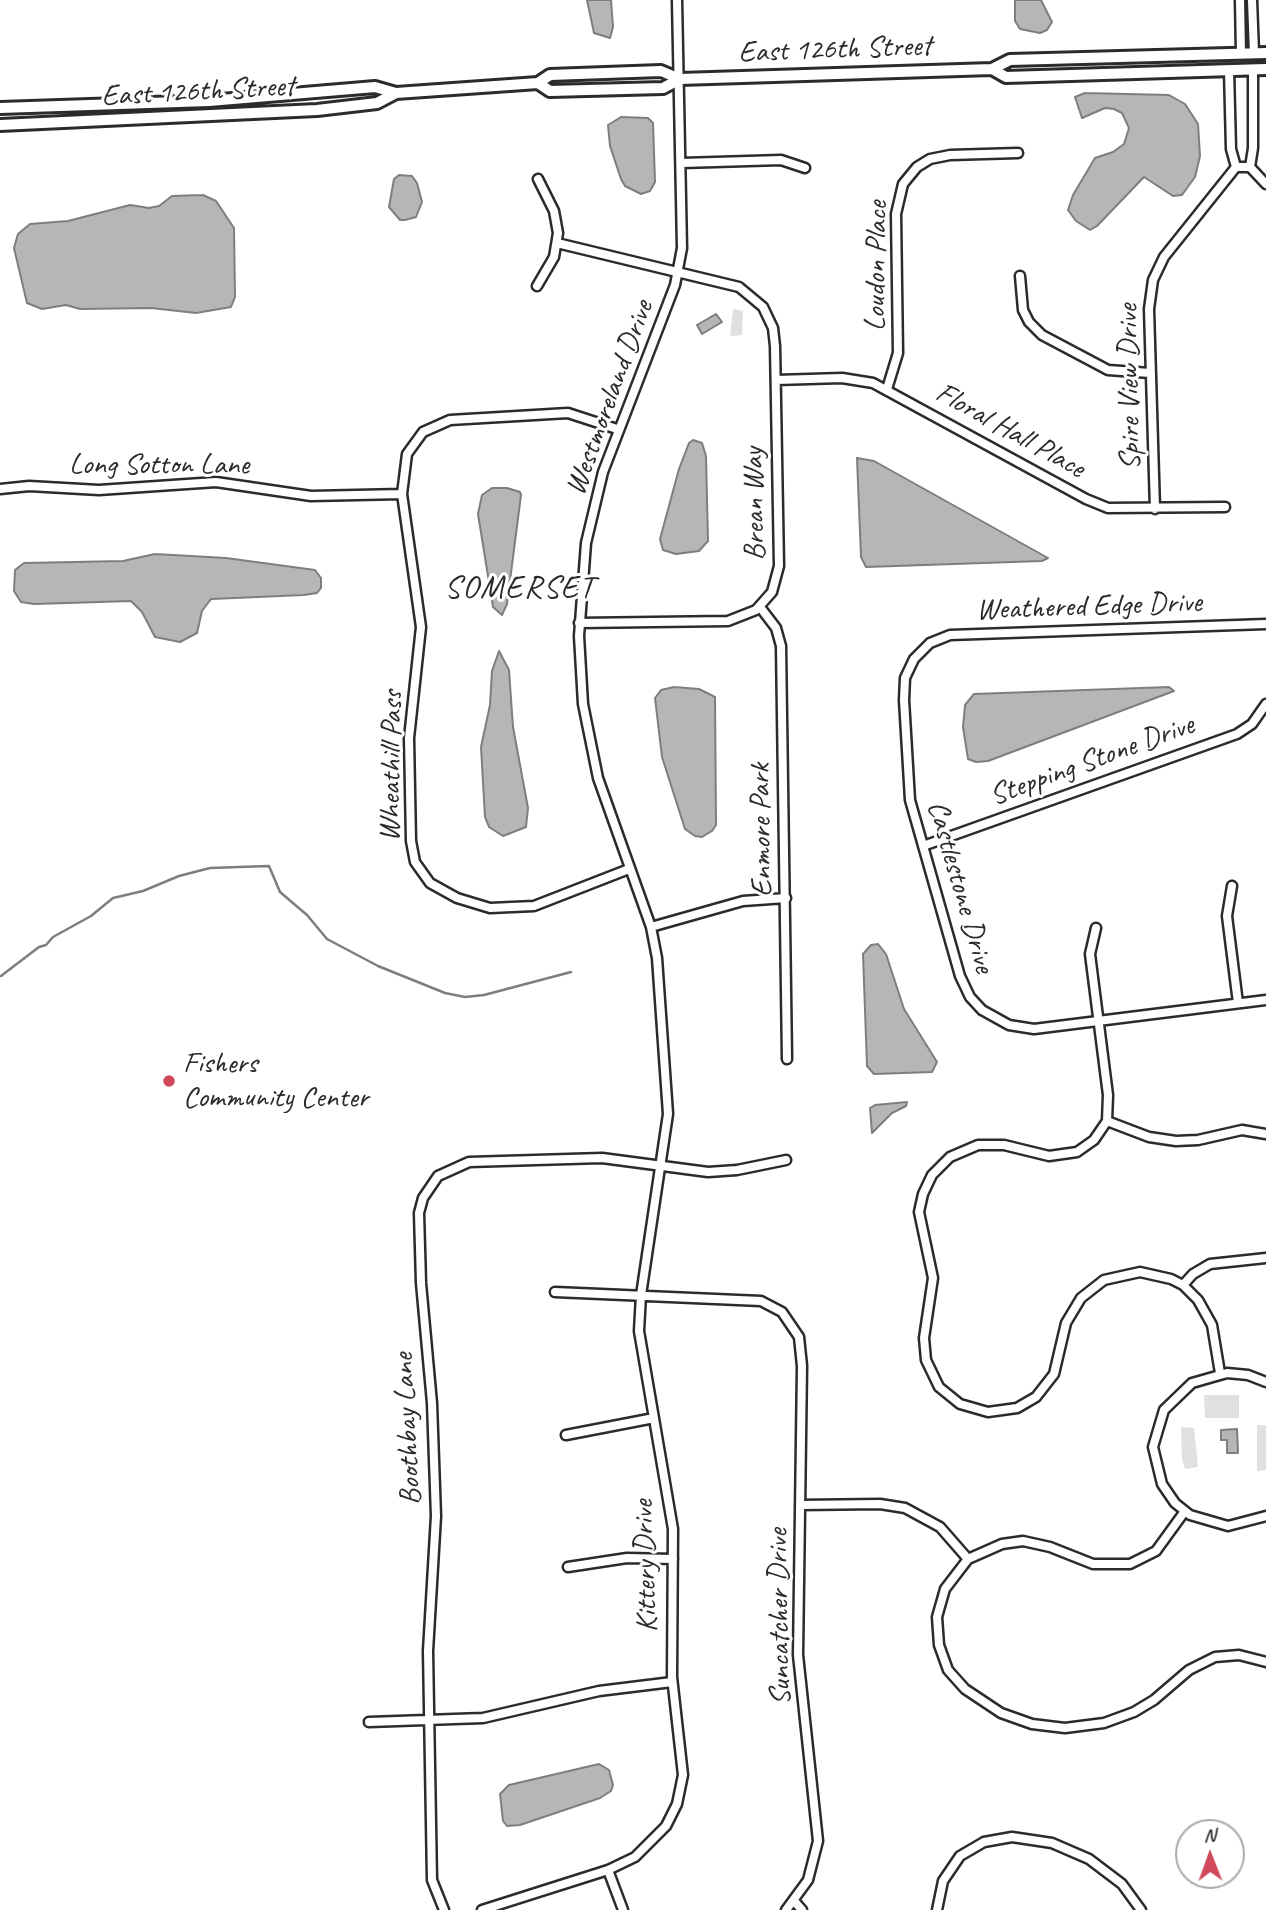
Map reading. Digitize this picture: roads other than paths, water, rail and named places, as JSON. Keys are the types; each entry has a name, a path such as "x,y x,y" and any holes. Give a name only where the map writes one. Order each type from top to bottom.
{"main road":[{"name":"East 126th Street","path":"0,108 209,101 375,87 396,93 538,83 550,75 661,71 680,79 992,69 1010,60 1266,53"},
{"name":"East 126th Street","path":"992,69 1006,77 1266,69"},
{"name":"East 126th Street","path":"538,83 550,91 663,88 680,79"},
{"name":"East 126th Street","path":"0,125 317,110 377,103 396,93"}],"street":[{"name":"Westmoreland Drive","path":"669,1098 660,1028 657,958 651,927 602,794 591,749 581,690 579,623 590,523 617,429 678,272 683,236 677,0"},
{"path":"1240,0 1241,53"},
{"path":"1252,0 1254,53"},
{"path":"1250,167 1253,148 1254,69"},
{"path":"1229,70 1231,149 1236,167 1250,167 1266,184"},
{"name":"Loudon Place","path":"887,389 898,353 896,214 903,184 917,167 934,158 1018,153"},
{"path":"682,163 781,160 805,168"},
{"name":"Spire View Drive","path":"1154,509 1149,299 1158,268 1236,167"},
{"path":"537,286 550,266 557,243 554,211 538,179"},
{"name":"Brean Way","path":"557,243 739,287 758,300 773,328 779,566 775,585 760,607"},
{"path":"1020,276 1023,310 1029,322 1042,335 1108,370 1150,373"},
{"name":"Floral Hall Place","path":"776,380 849,378 887,389 1093,503 1116,510 1225,507"},
{"name":"Wheathill Pass","path":"617,429 575,414 450,420 429,428 417,438 405,460 402,494 421,622 409,746 411,846 419,872 430,884 473,905 506,909 541,904 629,869"},
{"name":"Long Sotton Lane","path":"0,489 29,486 99,490 208,482 311,496 402,494"},
{"path":"579,623 728,621 744,617 760,607"},
{"name":"Enmore Park","path":"760,607 776,628 781,646 787,1059"},
{"name":"Weathered Edge Drive","path":"919,653 936,639 959,633 1266,624"},
{"name":"Castlestone Drive","path":"919,653 906,674 904,700 908,787 960,976 970,997 982,1010 1001,1022 1025,1029 1266,1000"},
{"name":"Stepping Stone Drive","path":"923,846 1237,734 1252,724 1266,704"},
{"path":"1231,886 1227,916 1238,1003"},
{"path":"651,927 743,901 786,898"},
{"path":"1096,928 1090,954 1108,1094 1107,1121 1094,1140 1077,1152 1049,1156 1004,1145 978,1145 950,1157 932,1175 922,1194 919,1212 933,1278 924,1338 929,1370 945,1394 969,1409 988,1412 1017,1408 1036,1397 1051,1380 1059,1363 1069,1316 1081,1298 1097,1285 1115,1276 1140,1272 1159,1275 1183,1285 1209,1317 1220,1373"},
{"name":"Kittery Drive","path":"482,1910 608,1870 627,1861 651,1845 666,1826 677,1804 683,1766 672,1682 673,1559 669,1500 641,1345 641,1295 669,1098"},
{"path":"1107,1121 1149,1137 1176,1142 1242,1130 1266,1134"},
{"name":"Boothbay Lane","path":"444,1910 432,1880 428,1651 436,1502 432,1403 421,1283 419,1213 423,1198 444,1172 470,1162 602,1158 661,1167 722,1172 786,1160"},
{"path":"1183,1285 1210,1264 1266,1258"},
{"path":"555,1292 641,1295"},
{"name":"Suncatcher Drive","path":"641,1295 761,1301 787,1317 796,1331 802,1350 798,1664 818,1840 812,1871 794,1902 786,1910"},
{"path":"1266,1382 1241,1374 1220,1373 1199,1379 1179,1392 1164,1410 1155,1431 1153,1454 1158,1477 1170,1497 1185,1511 1204,1521 1228,1525 1266,1516"},
{"path":"566,1435 654,1418"},
{"path":"800,1505 880,1504 905,1507 940,1527 968,1559"},
{"path":"1185,1511 1156,1551 1130,1564 1093,1564 1023,1541 1002,1544 968,1559 953,1577 940,1602 936,1624 941,1653 951,1674 985,1704 1016,1719 1057,1727 1104,1723 1145,1706 1189,1670 1205,1661 1239,1655 1266,1662"},
{"path":"568,1567 627,1558 673,1559"},
{"path":"369,1722 483,1718 599,1692 672,1682"},
{"path":"937,1910 943,1881 960,1856 984,1842 1012,1837 1052,1843 1088,1859 1122,1885 1141,1910"},
{"path":"608,1870 623,1910"},
{"path":"794,1902 802,1910"}],"waterway":[{"path":"1,976 39,947 46,945 53,937 91,916 113,898 143,891 179,876 210,868 269,866 280,892 307,915 327,939 378,966 445,993 465,997 484,995 571,972"}],"place":[{"name":"Fishers Community Center","path":"169,1081"}],"district":[{"name":"SOMERSET","path":"520,589"}]}
